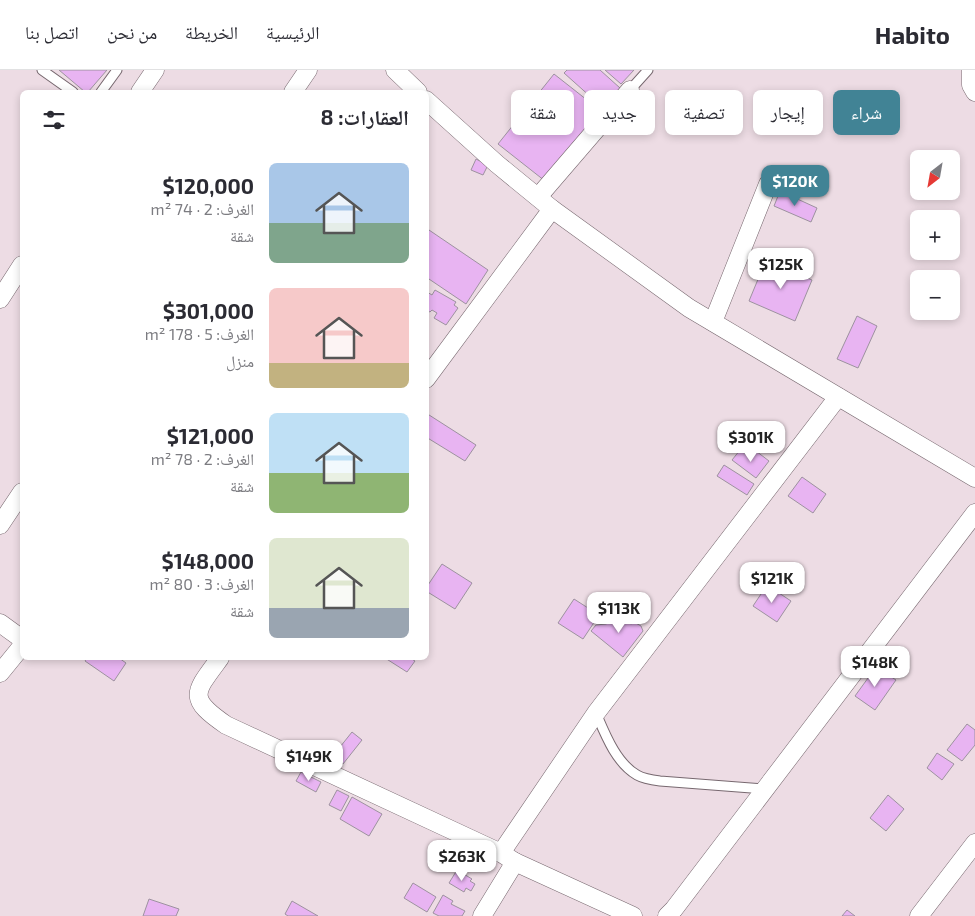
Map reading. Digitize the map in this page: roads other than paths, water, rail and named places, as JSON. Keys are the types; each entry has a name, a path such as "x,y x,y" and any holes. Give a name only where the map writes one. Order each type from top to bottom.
{"street":[{"path":"141,90 155,70"},
{"path":"294,90 308,70"},
{"path":"395,70 414,90"},
{"path":"971,70 971,85 975,92"},
{"path":"429,105 552,209 688,308 975,478"},
{"path":"538,198 592,135"},
{"path":"713,322 768,184"},
{"path":"429,375 552,209"},
{"path":"0,299 20,268"},
{"path":"482,916 508,858 596,713 838,397"},
{"path":"0,525 20,495"},
{"path":"667,916 975,513"},
{"path":"0,623 20,638"},
{"path":"0,673 20,648"},
{"path":"219,660 200,687 198,695 201,705 206,711 220,721 633,916"},
{"path":"919,916 975,844"}],"lane":[{"path":"42,70 70,90"},
{"path":"102,90 117,70"},
{"path":"630,90 648,70"},
{"path":"596,713 614,750 624,764 636,774 660,782 765,789"}]}
